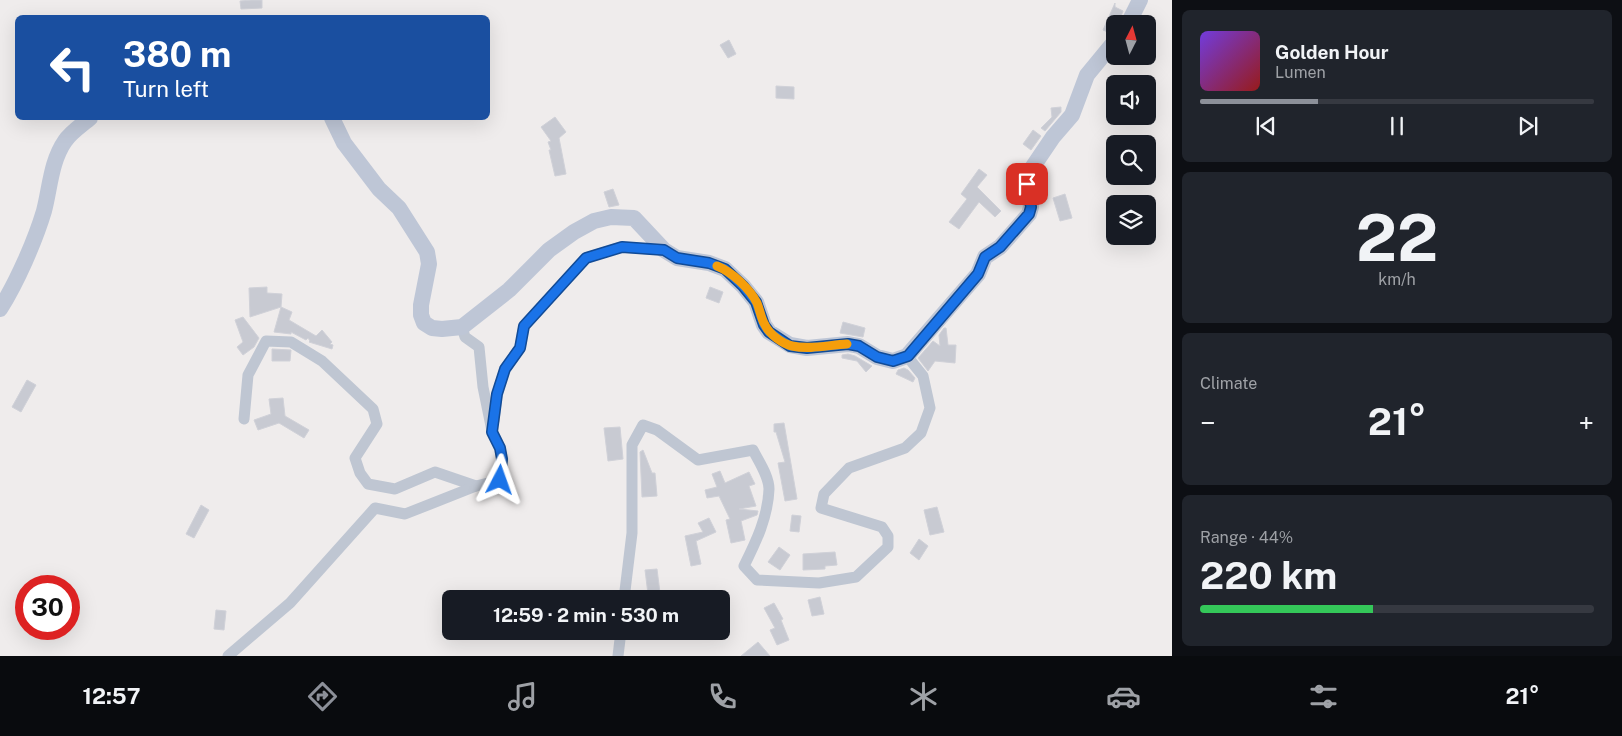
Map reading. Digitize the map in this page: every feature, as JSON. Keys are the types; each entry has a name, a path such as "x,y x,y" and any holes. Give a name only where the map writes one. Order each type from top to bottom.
{"street":[{"path":"1132,15 1140,0"},
{"path":"333,120 344,143 379,189 399,208 427,252 428,264 421,315 424,323 432,328 462,327 509,290 549,250 574,232 594,221 611,217 634,218 664,250 677,258 709,263 725,269 756,302 764,325 769,332 790,346 807,348 848,344 859,346 877,357 893,361 908,356 978,274 985,257 1000,247 1026,219 1031,207 1027,184 1030,171 1053,137 1072,114 1088,75 1106,52"},
{"path":"0,309 10,294 40,221 59,152 65,140 88,120"},
{"path":"492,432 497,394 505,369 520,348 524,326 586,258 622,247 664,250"},
{"path":"228,656 290,603 374,508 405,514 476,486 500,480 502,459 500,448 492,432 483,387 479,347 465,337 462,327"},
{"path":"244,419 248,375 266,341 291,342 322,361 373,410 377,424 355,458 360,473 368,484 396,489 435,472 476,486"},
{"path":"625,590 632,533 632,445 643,425 657,430 698,460 753,450 763,468 769,488 762,528 744,566 757,580 819,583 856,577 888,548 888,536 882,527 821,508 824,494 849,468 905,448 921,433 930,408 923,376 908,356"},
{"path":"618,656 619,640"}],"building":[{"path":"262,0 262,8 241,9 240,1"},
{"path":"1115,3 1115,7 1123,11 1121,15 1110,15"},
{"path":"729,40 736,54 728,58 720,45"},
{"path":"776,86 794,87 794,99 776,98"},
{"path":"1061,107 1061,112 1045,131 1041,128 1052,117 1051,108"},
{"path":"555,117 566,132 559,138 566,174 555,176 548,142 551,141 541,127"},
{"path":"1033,130 1041,136 1031,150 1023,144"},
{"path":"979,169 987,175 977,187 1001,211 995,217 979,202 959,229 949,222 967,199 961,194"},
{"path":"613,189 619,205 609,207 604,192"},
{"path":"1065,194 1072,218 1060,221 1053,198"},
{"path":"267,287 267,293 282,294 281,307 250,317 249,288"},
{"path":"710,287 723,292 719,303 706,298"},
{"path":"281,307 292,312 289,320 316,336 322,330 332,342 330,344 333,345 332,349 309,342 308,338 306,340 291,332 291,334 274,332"},
{"path":"243,317 259,338 254,347 243,355 237,347 243,342 235,320"},
{"path":"843,322 865,328 863,337 840,333"},
{"path":"946,328 948,345 956,345 955,363 935,361 928,371 918,358 933,341 940,346 939,335"},
{"path":"272,349 291,350 290,361 272,361"},
{"path":"848,354 872,366 866,372 857,361 842,358 842,355"},
{"path":"904,368 915,378 913,382 896,374 898,370"},
{"path":"27,380 36,385 21,412 12,407"},
{"path":"283,398 285,416 309,430 304,438 279,423 258,430 254,420 271,414 269,399"},
{"path":"784,423 797,499 785,501 778,463 785,462 776,432 774,432 774,424"},
{"path":"620,427 623,459 608,461 604,428"},
{"path":"643,450 652,473 655,473 657,496 642,497 640,452"},
{"path":"720,471 725,483 749,472 755,484 749,486 756,506 739,509 758,511 757,515 741,521 745,540 731,543 726,520 730,519 719,496 707,498 705,490 717,487 712,474"},
{"path":"201,505 209,510 194,538 186,534"},
{"path":"937,507 944,532 930,535 924,510"},
{"path":"792,515 801,516 799,532 790,531"},
{"path":"709,518 716,532 696,541 701,564 691,566 685,536 703,532 698,523"},
{"path":"919,539 928,546 919,560 910,553"},
{"path":"779,547 790,555 780,570 768,562"},
{"path":"835,552 837,565 825,566 825,569 803,570 803,554"},
{"path":"657,569 660,590 648,590 645,570"},
{"path":"820,597 824,614 812,616 808,600"},
{"path":"774,603 783,619 781,620 789,640 777,645 770,630 775,628 764,608"},
{"path":"216,610 226,611 224,630 214,629"},
{"path":"758,642 770,656 741,656"}],"slow traffic":[{"path":"717,266 725,269 743,286 756,302 764,325 775,337 790,346 807,348 847,344"}],"route":[{"path":"500,480 502,459 500,448 492,432 497,394 505,369 520,348 524,326 586,258 622,247 664,250 677,258 709,263 725,269 743,286 756,302 764,325 769,332 790,346 807,348 848,344 859,346 886,361 893,361 908,356 978,274 985,257 1000,247 1026,219 1031,207 1027,184"}]}
